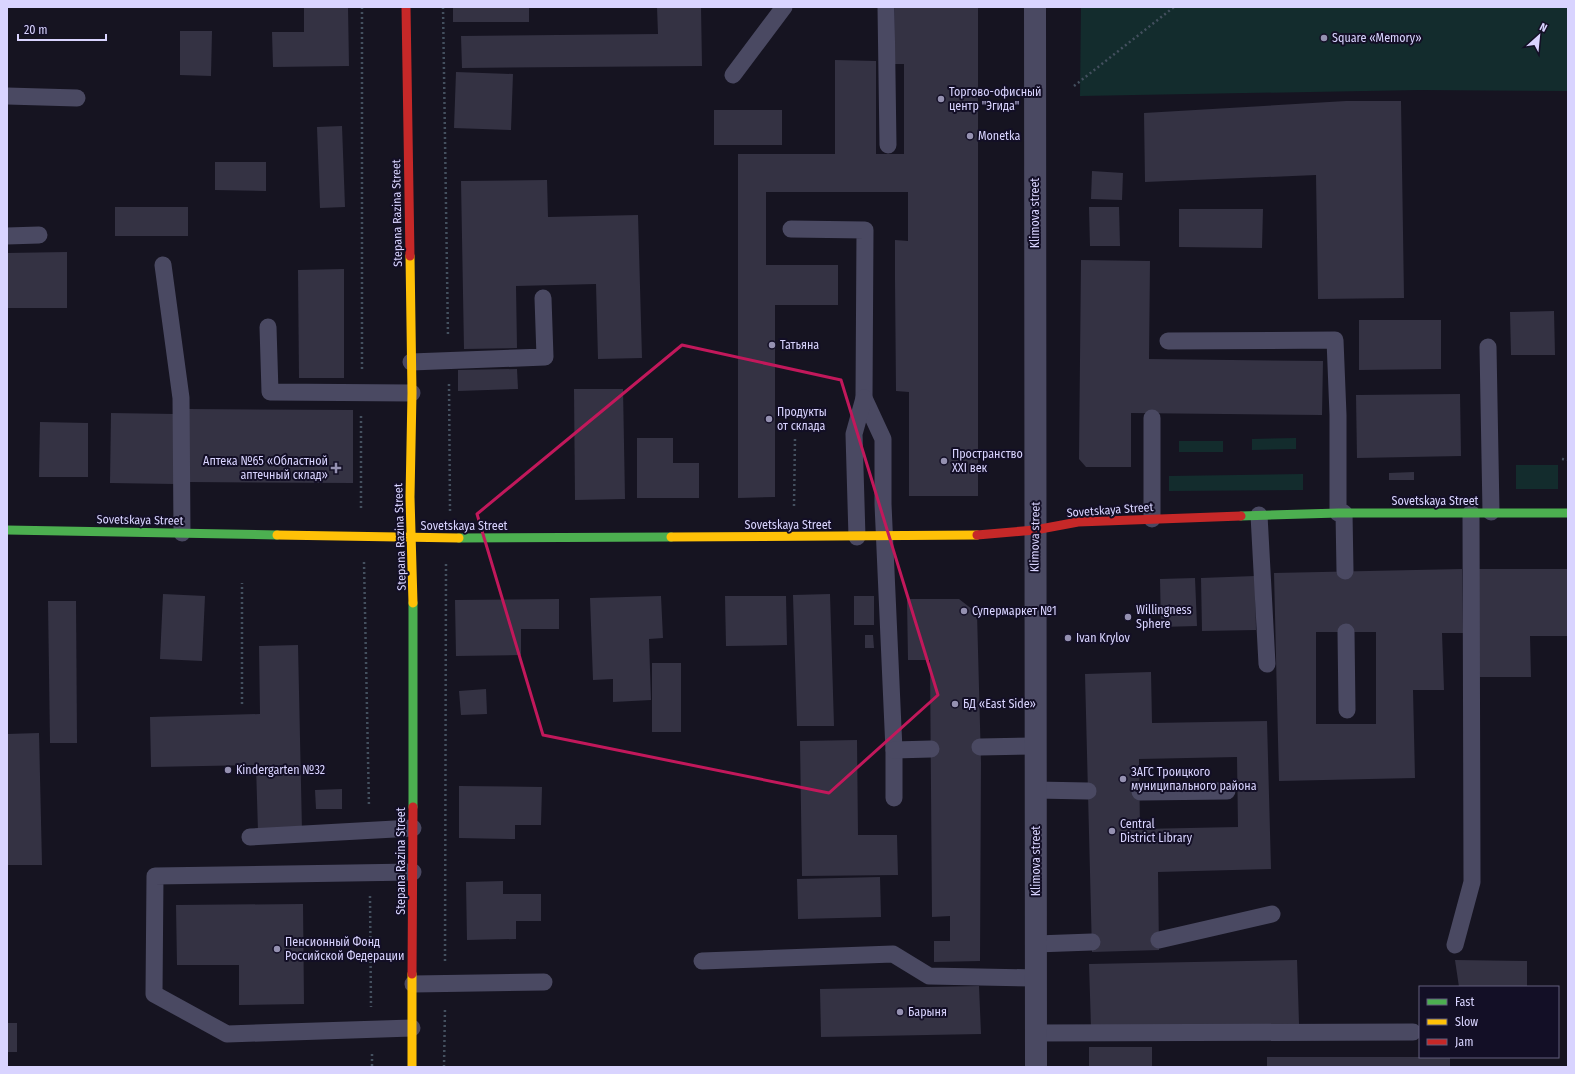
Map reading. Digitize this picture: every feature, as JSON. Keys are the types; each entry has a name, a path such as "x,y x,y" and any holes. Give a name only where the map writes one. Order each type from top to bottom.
{"street":[{"name":"Stepana Razina Street","path":"406,7 412,393 410,497 412,537 412,1067"},
{"name":"Klimova street","path":"1035,7 1036,1067"},
{"name":"Sovetskaya Street","path":"7,530 412,537 884,537 986,535 1035,530 1078,522 1259,515 1491,512 1568,513"}],"lane":[{"path":"733,75 784,7"},
{"path":"886,7 888,145"},
{"path":"7,96 77,98"},
{"path":"791,229 865,230 864,398 854,434 857,537"},
{"path":"7,236 39,235"},
{"path":"163,265 181,398 182,532"},
{"path":"411,362 545,357 543,298"},
{"path":"268,327 270,392 412,393"},
{"path":"1168,341 1334,340 1341,513 1345,571"},
{"path":"1488,347 1491,512"},
{"path":"864,398 883,439 884,537 894,750 894,798"},
{"path":"1152,418 1152,519"},
{"path":"1455,945 1472,882 1472,513"},
{"path":"1259,515 1267,664"},
{"path":"1346,632 1347,710"},
{"path":"980,747 1036,746"},
{"path":"894,750 931,749"},
{"path":"1036,790 1088,791"},
{"path":"1140,792 1227,791"},
{"path":"250,837 413,828"},
{"path":"412,1028 227,1034 154,994 155,876 413,872"},
{"path":"1159,940 1272,914"},
{"path":"1036,944 1092,942"},
{"path":"702,961 892,954 929,976 1036,978"},
{"path":"413,984 544,982"},
{"path":"1036,1033 1413,1032"}],"path":[{"path":"1074,86 1174,7"},
{"path":"794,506 795,438"},
{"path":"1562,459 1568,460"},
{"path":"242,583 242,704"}],"highlighted area":[{"path":"682,345 841,380 938,695 829,793 543,735 477,514"}],"green space":[{"name":"Square «Memory»","path":"1081,7 1568,7 1568,91 1419,90 1080,96"},
{"path":"1296,438 1296,449 1252,450 1252,439"},
{"path":"1179,441 1223,441 1223,452 1179,452"},
{"path":"1516,465 1558,465 1558,489 1516,489"},
{"path":"1303,474 1303,490 1169,491 1169,476"}],"building":[{"path":"304,7 348,7 349,66 273,67 272,32 304,32"},
{"path":"453,7 529,7 529,22 453,22"},
{"path":"657,7 701,7 702,66 462,68 461,36 658,34"},
{"path":"895,7 978,7 978,496 909,496 909,392 896,391 895,280 895,240 908,241 908,192 766,192 766,265 838,265 838,305 775,305 775,497 738,498 738,154 835,154 835,60 876,61 876,154 904,154 904,64 895,64"},
{"path":"180,31 212,31 211,76 180,75"},
{"path":"456,72 513,74 511,130 454,128"},
{"path":"1346,101 1401,101 1404,298 1318,299 1316,175 1145,182 1144,113"},
{"path":"714,110 782,110 782,145 714,145"},
{"path":"342,126 345,207 320,208 317,127"},
{"path":"215,162 266,162 266,191 215,190"},
{"path":"1092,171 1123,173 1122,200 1091,199"},
{"path":"547,180 548,217 638,215 642,358 598,359 596,284 516,286 517,348 464,349 461,181"},
{"path":"115,207 188,207 188,236 115,236"},
{"path":"1089,207 1119,207 1120,246 1090,246"},
{"path":"1179,209 1263,209 1262,248 1179,247"},
{"path":"67,252 67,308 7,308 7,253"},
{"path":"1081,260 1150,261 1149,359 1323,361 1322,415 1131,413 1131,467 1086,467 1079,459"},
{"path":"344,269 344,378 299,378 298,270"},
{"path":"1554,311 1555,355 1511,355 1510,312"},
{"path":"1359,320 1441,320 1441,369 1359,370"},
{"path":"517,369 518,389 458,391 458,370"},
{"path":"574,389 623,389 625,499 575,500"},
{"path":"1460,394 1461,456 1357,458 1356,395"},
{"path":"188,409 353,410 353,483 188,482"},
{"path":"111,413 175,414 175,484 110,483"},
{"path":"40,422 88,423 88,477 39,477"},
{"path":"637,438 673,438 673,463 699,463 699,498 637,498"},
{"path":"1414,472 1414,480 1389,480 1389,473"},
{"path":"1462,569 1463,633 1442,633 1444,690 1413,690 1415,778 1279,781 1274,573","holes":["1316,632 1376,632 1376,724 1316,724"]},
{"path":"1478,569 1568,569 1568,636 1530,636 1531,677 1479,677"},
{"path":"1255,576 1256,630 1202,631 1201,578"},
{"path":"1195,578 1197,626 1161,627 1160,579"},
{"path":"163,594 205,596 202,661 160,659"},
{"path":"830,594 834,726 797,726 793,595"},
{"path":"661,596 663,638 649,639 651,700 613,702 613,679 593,680 590,598"},
{"path":"725,596 786,596 787,645 726,646"},
{"path":"854,596 874,596 874,625 854,625"},
{"path":"559,599 559,629 521,629 521,655 456,656 455,600"},
{"path":"907,599 959,599 977,613 981,763 980,961 934,962 934,941 950,941 950,916 932,917 930,660 908,660"},
{"path":"48,601 76,601 77,743 50,743"},
{"path":"865,635 873,635 874,648 865,648"},
{"path":"298,645 302,831 258,832 256,765 151,767 150,717 260,714 259,646"},
{"path":"652,663 681,663 681,732 652,732"},
{"path":"1151,672 1152,723 1267,721 1271,869 1158,872 1159,950 1092,952 1085,674","holes":["1237,757 1238,827 1140,829 1139,759"]},
{"path":"486,689 487,714 461,715 459,691"},
{"path":"39,733 42,865 7,865 7,734"},
{"path":"857,740 858,835 897,835 898,875 802,876 800,741"},
{"path":"459,786 542,787 541,825 515,825 515,839 459,838"},
{"path":"342,789 342,809 316,809 315,790"},
{"path":"880,877 881,917 798,919 797,879"},
{"path":"503,881 503,894 541,894 541,921 516,921 516,939 467,940 466,882"},
{"path":"303,904 304,1004 239,1005 239,965 177,965 176,905"},
{"path":"1297,960 1299,1024 1091,1028 1089,964"},
{"path":"1455,960 1527,961 1527,986 1459,986"},
{"name":"Барыня","path":"979,986 981,1034 821,1037 820,989"},
{"path":"7,1023 17,1023 17,1052 7,1052"},
{"path":"1089,1047 1152,1047 1152,1067 1089,1067"},
{"path":"1267,1057 1450,1058 1450,1067 1267,1067"}],"traffic: fast":[{"path":"1241,516 1338,513 1568,513"},
{"path":"7,530 277,535"},
{"path":"459,538 671,537"},
{"path":"413,603 413,807"}],"traffic: slow":[{"path":"410,256 412,393 410,497 413,603"},
{"path":"277,535 459,538"},
{"path":"671,537 977,535"},
{"path":"412,974 412,1067"}],"traffic: jam":[{"path":"406,7 410,256"},
{"path":"977,535 1035,530 1078,522 1241,516"},
{"path":"412,974 413,807"}],"place":[{"name":"Square «Memory»","path":"1324,38"},
{"name":"Торгово-офисный центр \"Эгида\"","path":"941,99"},
{"name":"Monetka","path":"970,136"},
{"name":"Татьяна","path":"772,345"},
{"name":"Продукты от склада","path":"769,419"},
{"name":"Пространство XXI век","path":"944,461"},
{"name":"Аптека №65 «Областной аптечный склад»","path":"336,468"},
{"name":"Супермаркет №1","path":"964,611"},
{"name":"Willingness Sphere","path":"1128,617"},
{"name":"Ivan Krylov","path":"1068,638"},
{"name":"БД «East Side»","path":"955,704"},
{"name":"Kindergarten №32","path":"228,770"},
{"name":"ЗАГС Троицкого муниципального района","path":"1123,779"},
{"name":"Central District Library","path":"1112,831"},
{"name":"Пенсионный Фонд Российской Федерации","path":"277,949"},
{"name":"Барыня","path":"900,1012"}]}
